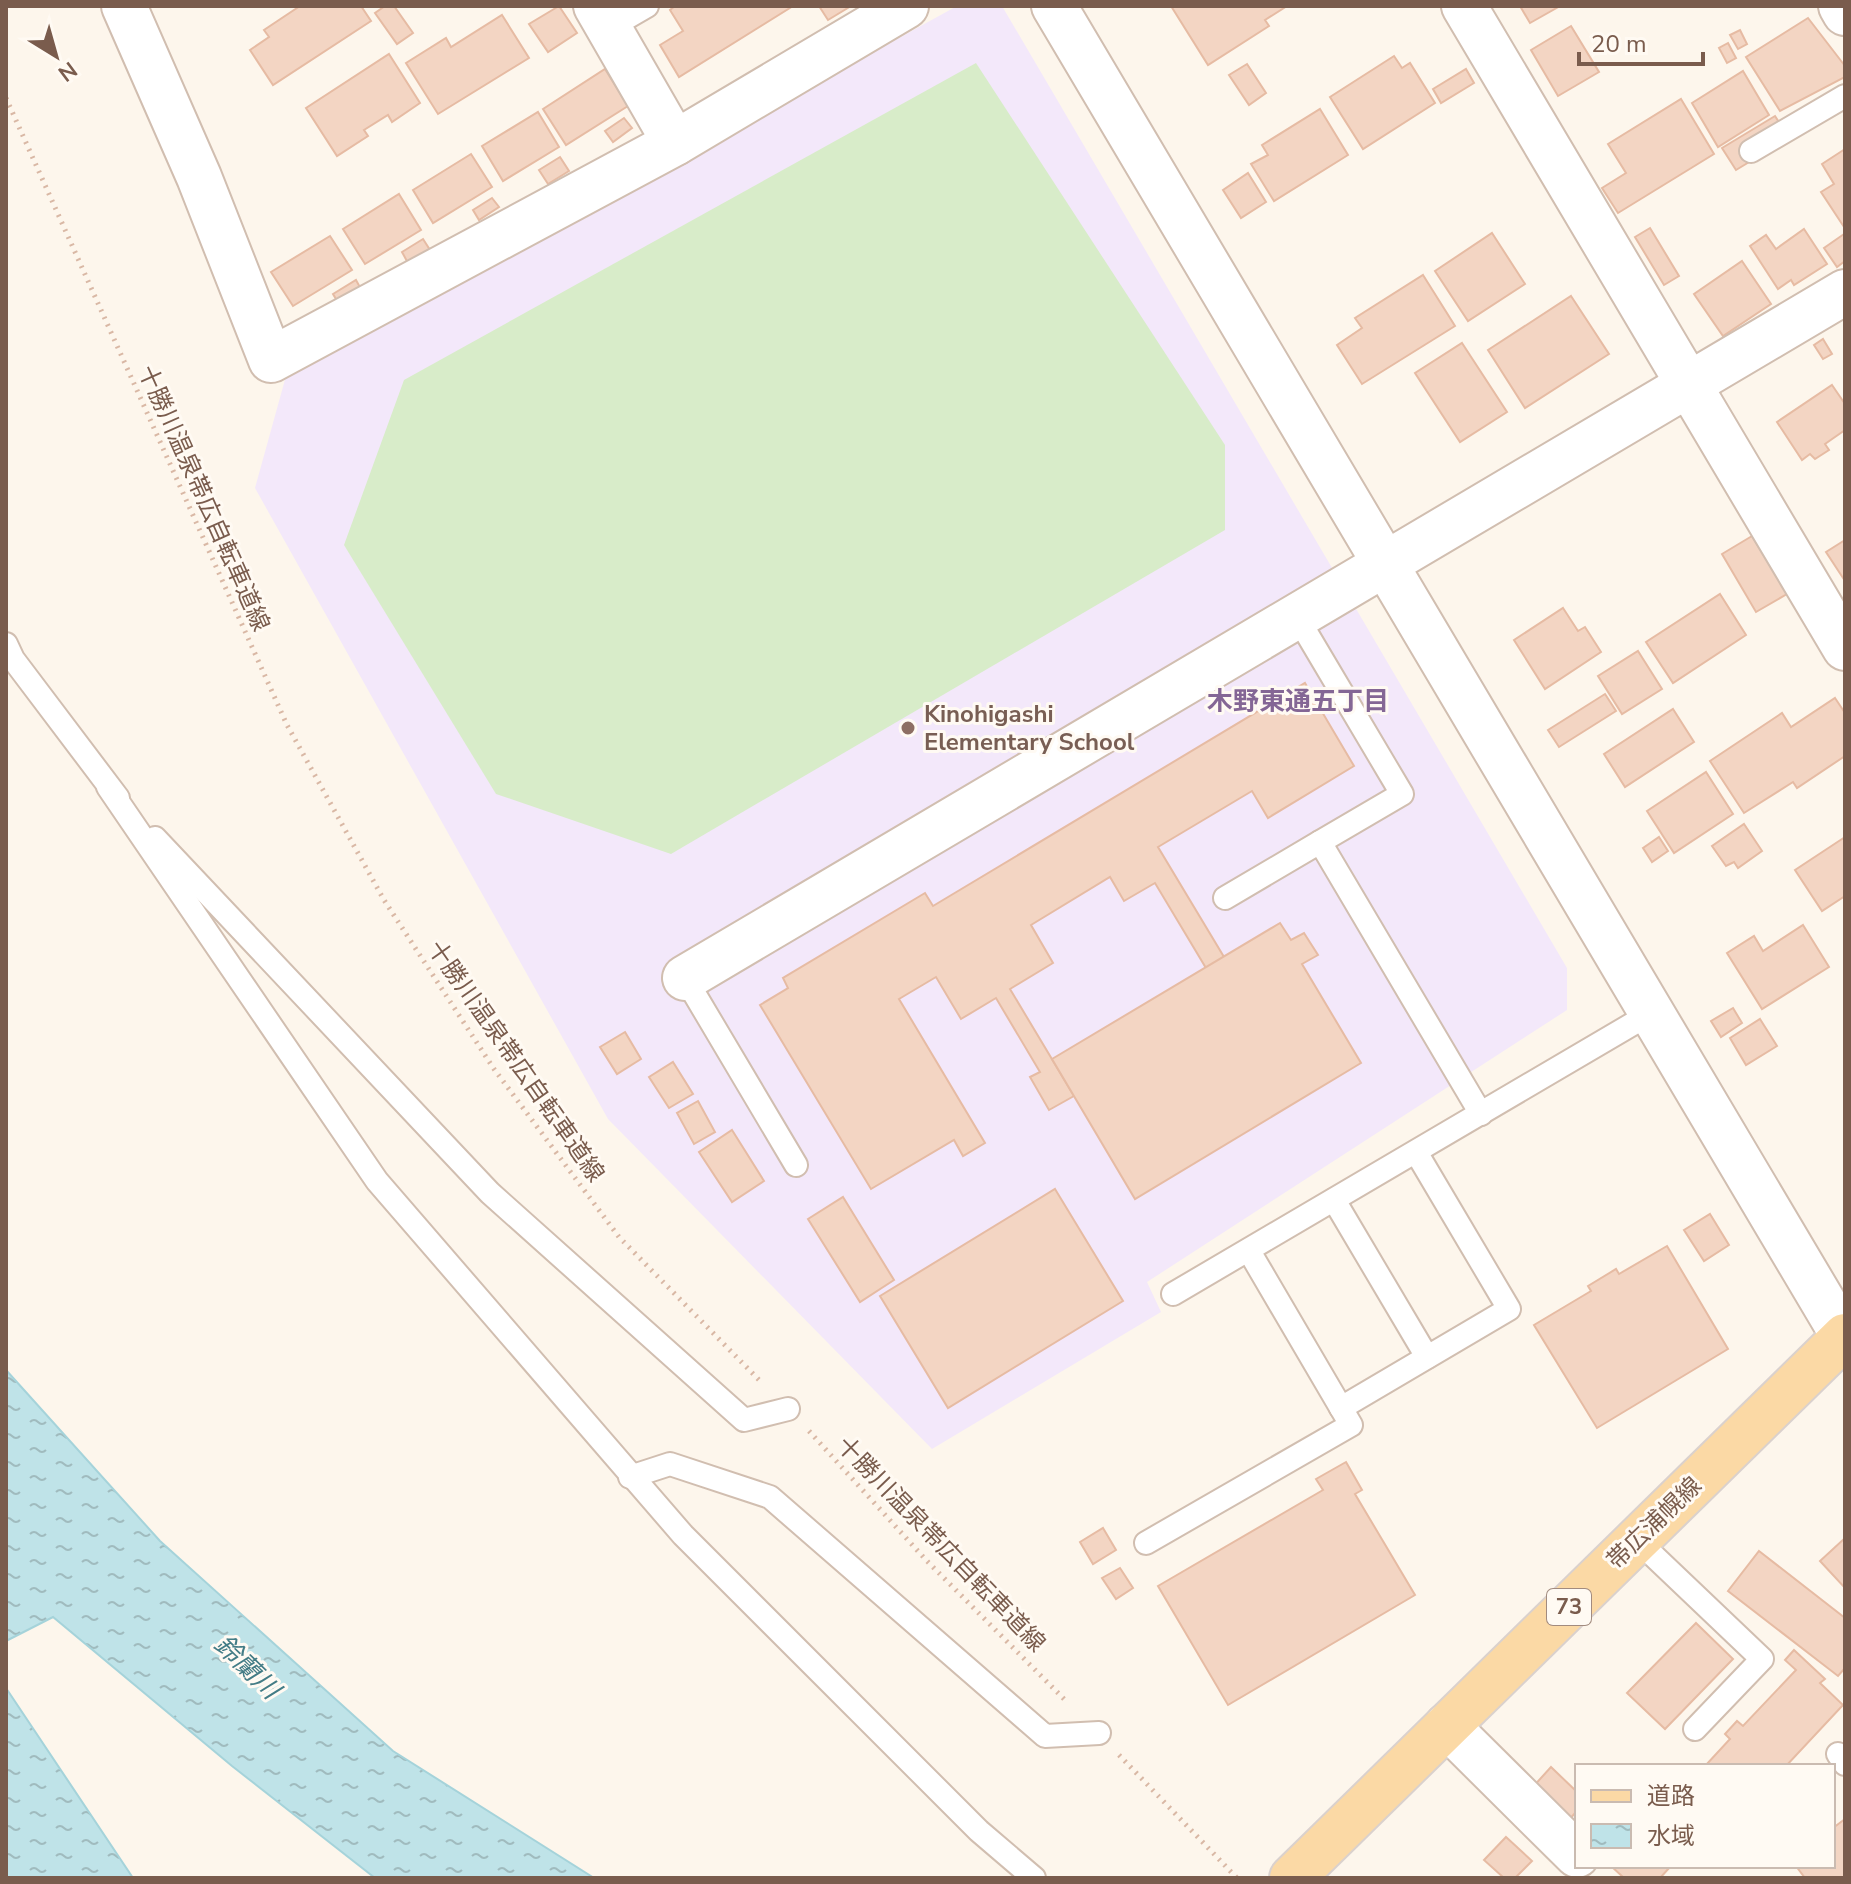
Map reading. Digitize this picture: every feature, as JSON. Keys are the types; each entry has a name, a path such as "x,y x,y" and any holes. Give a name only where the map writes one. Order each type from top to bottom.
{"main road":[{"name":"帯広浦幌線","path":"1292,1878 1845,1337"}],"street":[{"path":"124,6 199,177 271,360 675,143 906,6"},
{"path":"1054,6 1845,1337"},
{"path":"1464,6 1842,637"},
{"path":"1841,6 1845,13"},
{"path":"602,17 675,143"},
{"path":"685,978 1845,292"},
{"path":"1447,1726 1575,1853"}],"lane":[{"path":"602,17 647,6"},
{"path":"1751,151 1845,96"},
{"path":"1225,898 1402,794 1297,617"},
{"path":"6,644 13,659 108,787 377,1181 683,1535 946,1798 1034,1878"},
{"path":"108,787 490,1193 744,1420 788,1409"},
{"path":"1320,842 1481,1114"},
{"path":"685,978 796,1165"},
{"path":"1173,1294 1653,1012"},
{"path":"1341,1408 1509,1309 1416,1152"},
{"path":"1334,1200 1427,1357"},
{"path":"1146,1543 1351,1425 1249,1251"},
{"path":"630,1477 670,1464 770,1497 1045,1736 1099,1733"},
{"path":"1637,1540 1762,1659 1695,1729"}],"path":[{"name":"十勝川温泉帯広自転車道線","path":"6,98 287,725 384,900 494,1069 619,1237 788,1409 926,1560 1099,1733 1237,1878"}],"shaded area":[{"name":"Kinohigashi Elementary School","path":"957,6 1002,6 1567,968 1567,1010 1147,1282 1161,1312 932,1449 608,1119 255,488 286,376"}],"green space":[{"path":"976,63 1225,445 1225,530 671,854 496,794 344,545 404,380"}],"water":[{"name":"鈴蘭川","path":"6,1370 160,1541 393,1751 594,1878 375,1878 232,1766 53,1617 6,1641"},
{"path":"6,1688 133,1878 6,1878"}],"building":[{"path":"300,6 361,6 371,21 273,85 250,50 269,37 264,30"},
{"path":"385,6 394,6 413,33 397,44 375,13"},
{"path":"559,6 577,33 548,52 529,24"},
{"path":"675,6 793,6 679,77 660,45 683,31 670,10"},
{"path":"819,6 851,6 828,20"},
{"path":"1171,6 1287,6 1265,20 1269,26 1208,65"},
{"path":"1520,6 1560,6 1530,23"},
{"path":"502,15 529,58 438,114 406,63 446,38 451,47"},
{"path":"1808,18 1845,66 1845,77 1780,111 1746,57"},
{"path":"1571,26 1599,72 1558,96 1531,50"},
{"path":"1740,30 1747,44 1738,49 1730,35"},
{"path":"1728,43 1736,58 1727,63 1719,48"},
{"path":"389,54 420,103 392,122 388,115 364,130 368,136 337,156 306,108"},
{"path":"1394,56 1402,68 1410,63 1435,103 1363,149 1330,97"},
{"path":"1247,64 1266,93 1249,105 1229,75"},
{"path":"605,69 628,106 566,145 543,109"},
{"path":"1466,69 1474,83 1441,103 1433,89"},
{"path":"1743,71 1769,115 1718,147 1692,103"},
{"path":"1681,99 1714,154 1618,213 1602,188 1626,173 1608,144"},
{"path":"1320,109 1348,155 1274,201 1251,164 1268,155 1262,145"},
{"path":"538,112 559,147 503,181 482,146"},
{"path":"1775,116 1789,138 1736,170 1722,148"},
{"path":"624,118 632,128 613,142 605,131"},
{"path":"1845,149 1844,227 1821,192 1834,184 1822,164"},
{"path":"471,154 492,187 433,223 413,190"},
{"path":"560,157 569,171 548,184 539,170"},
{"path":"1248,173 1266,202 1241,218 1223,190"},
{"path":"399,194 421,230 365,264 343,229"},
{"path":"492,198 499,207 479,220 473,210"},
{"path":"1650,228 1679,276 1664,285 1635,237"},
{"path":"1804,229 1827,264 1794,285 1791,280 1778,289 1750,246 1766,235 1776,249"},
{"path":"1492,233 1525,284 1468,321 1435,271"},
{"path":"1844,234 1845,261 1837,267 1824,248"},
{"path":"330,236 352,270 293,306 271,272"},
{"path":"423,239 430,250 408,263 402,252"},
{"path":"1742,261 1771,304 1723,336 1694,294"},
{"path":"1423,275 1455,326 1362,384 1337,345 1362,328 1355,318"},
{"path":"356,280 362,291 339,304 333,294"},
{"path":"1571,296 1609,354 1525,408 1488,350"},
{"path":"1823,339 1832,354 1823,359 1814,345"},
{"path":"1462,343 1507,412 1460,442 1415,373"},
{"path":"1832,385 1845,404 1845,430 1825,444 1829,450 1815,459 1810,454 1802,460 1777,422"},
{"path":"1752,536 1787,594 1756,612 1722,554"},
{"path":"1845,540 1845,581 1826,552"},
{"path":"1720,594 1746,635 1673,683 1646,642"},
{"path":"1563,608 1578,631 1585,627 1601,652 1545,689 1514,640"},
{"path":"1638,651 1662,689 1622,714 1598,676"},
{"path":"1305,683 1354,766 1268,818 1252,791 1158,847 1224,957 1206,968 1155,883 1124,901 1110,877 1031,925 1053,963 1010,989 1074,1096 1049,1110 1030,1077 1040,1072 996,998 961,1019 936,977 899,999 985,1143 963,1156 954,1140 871,1189 760,1005 788,988 783,978 925,893 933,906"},
{"path":"1605,694 1616,711 1559,747 1548,730"},
{"path":"1835,698 1845,713 1845,756 1797,788 1793,782 1744,813 1710,761 1782,713 1791,727"},
{"path":"1673,709 1694,742 1625,787 1604,754"},
{"path":"1706,772 1733,814 1674,853 1647,811"},
{"path":"1744,824 1762,851 1738,868 1734,862 1726,866 1712,846"},
{"path":"1659,837 1668,851 1652,862 1643,848"},
{"path":"1845,837 1845,896 1822,911 1795,870"},
{"path":"1280,923 1291,940 1304,933 1318,955 1302,964 1361,1063 1135,1199 1052,1059"},
{"path":"1803,925 1829,967 1762,1009 1727,953 1754,936 1763,951"},
{"path":"1733,1008 1742,1023 1721,1037 1711,1021"},
{"path":"1760,1019 1777,1046 1746,1065 1730,1038"},
{"path":"625,1032 641,1059 617,1074 600,1047"},
{"path":"673,1062 693,1094 669,1108 649,1077"},
{"path":"698,1101 715,1132 694,1144 677,1113"},
{"path":"732,1130 764,1181 732,1202 699,1152"},
{"path":"1055,1189 1123,1301 948,1408 880,1296"},
{"path":"843,1197 894,1280 860,1302 808,1219"},
{"path":"1710,1214 1729,1245 1704,1261 1684,1230"},
{"path":"1667,1246 1728,1349 1597,1428 1534,1325 1591,1291 1588,1286 1616,1269 1619,1274"},
{"path":"1346,1462 1362,1490 1355,1494 1415,1595 1228,1705 1158,1586 1323,1490 1316,1479"},
{"path":"1103,1528 1116,1550 1093,1564 1080,1542"},
{"path":"1845,1538 1845,1588 1820,1561"},
{"path":"1759,1551 1845,1618 1845,1668 1838,1676 1728,1591"},
{"path":"1120,1568 1133,1588 1116,1599 1102,1578"},
{"path":"1696,1623 1733,1659 1665,1729 1627,1693"},
{"path":"1794,1650 1825,1679 1820,1683 1843,1705 1788,1764 1707,1764 1730,1739 1725,1734 1737,1721 1743,1726 1796,1670 1785,1660"},
{"path":"1551,1767 1575,1790 1575,1813 1566,1823 1531,1789"},
{"path":"1845,1819 1845,1878 1805,1878 1798,1868 1835,1868 1835,1826"},
{"path":"1506,1837 1532,1861 1515,1878 1504,1878 1484,1860"},
{"path":"1613,1868 1669,1868 1660,1878 1624,1878"}],"place":[{"name":"Kinohigashi Elementary School","path":"908,728"}],"district":[{"name":"木野東通五丁目","path":"1298,701"}]}
